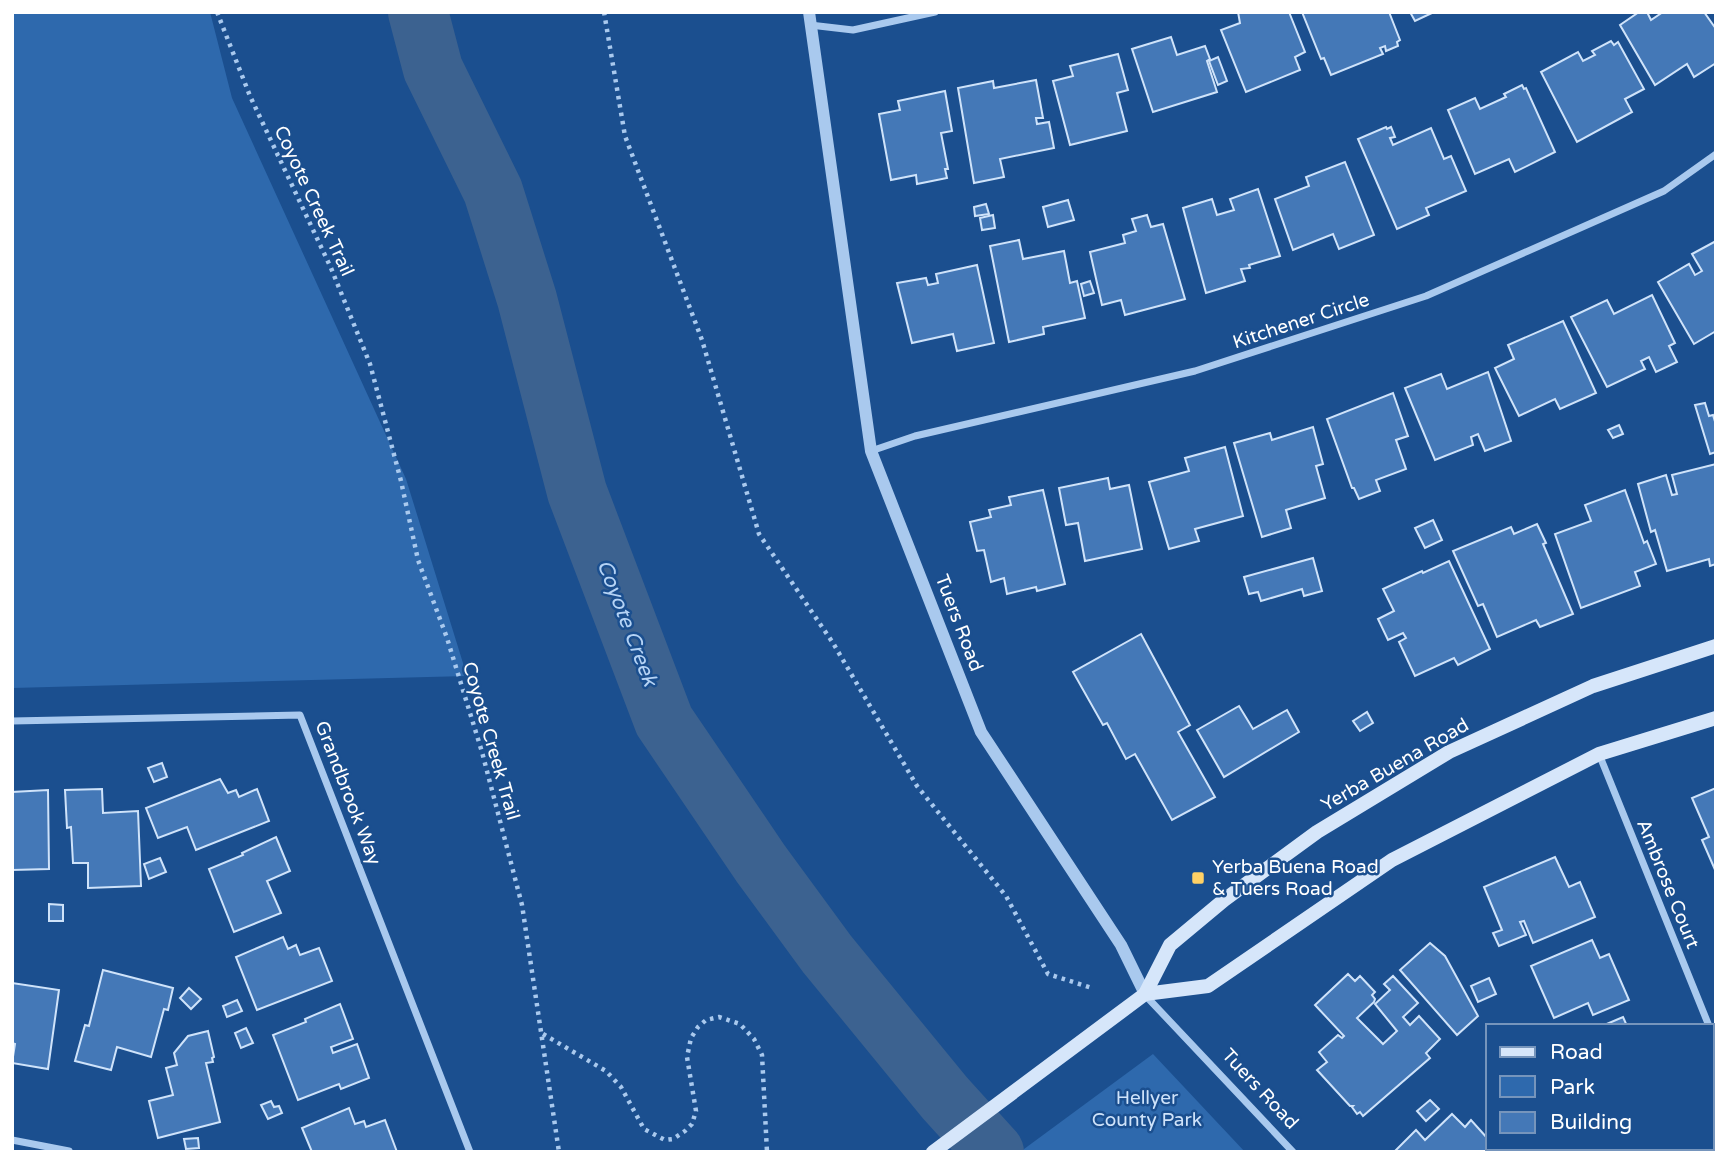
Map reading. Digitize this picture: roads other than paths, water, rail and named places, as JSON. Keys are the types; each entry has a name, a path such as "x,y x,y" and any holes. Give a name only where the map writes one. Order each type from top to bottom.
{"main road":[{"name":"Yerba Buena Road","path":"933,1152 1063,1058 1145,994 1170,945 1224,900 1317,832 1449,752 1593,686 1716,646"},
{"path":"1145,994 1208,986 1392,860 1599,754 1716,718"}],"street":[{"path":"809,19 853,30 935,12"},
{"name":"Tuers Road","path":"809,19 871,451 981,732 1121,945 1145,994 1293,1152"},
{"name":"Kitchener Circle","path":"871,451 915,436 1195,371 1426,296 1664,191 1716,154"},
{"name":"Grandbrook Way","path":"12,721 300,715 470,1152"},
{"name":"Ambrose Court","path":"1599,754 1708,1024"},
{"path":"12,1140 69,1151"}],"waterway":[{"name":"Coyote Creek","path":"418,12 433,69 493,191 527,299 577,492 664,721 761,864 827,954 945,1098 994,1152"}],"place":[{"name":"Yerba Buena Road & Tuers Road","path":"1198,878"}],"park label":[{"name":"Hellyer County Park","path":"1147,1109"}]}
